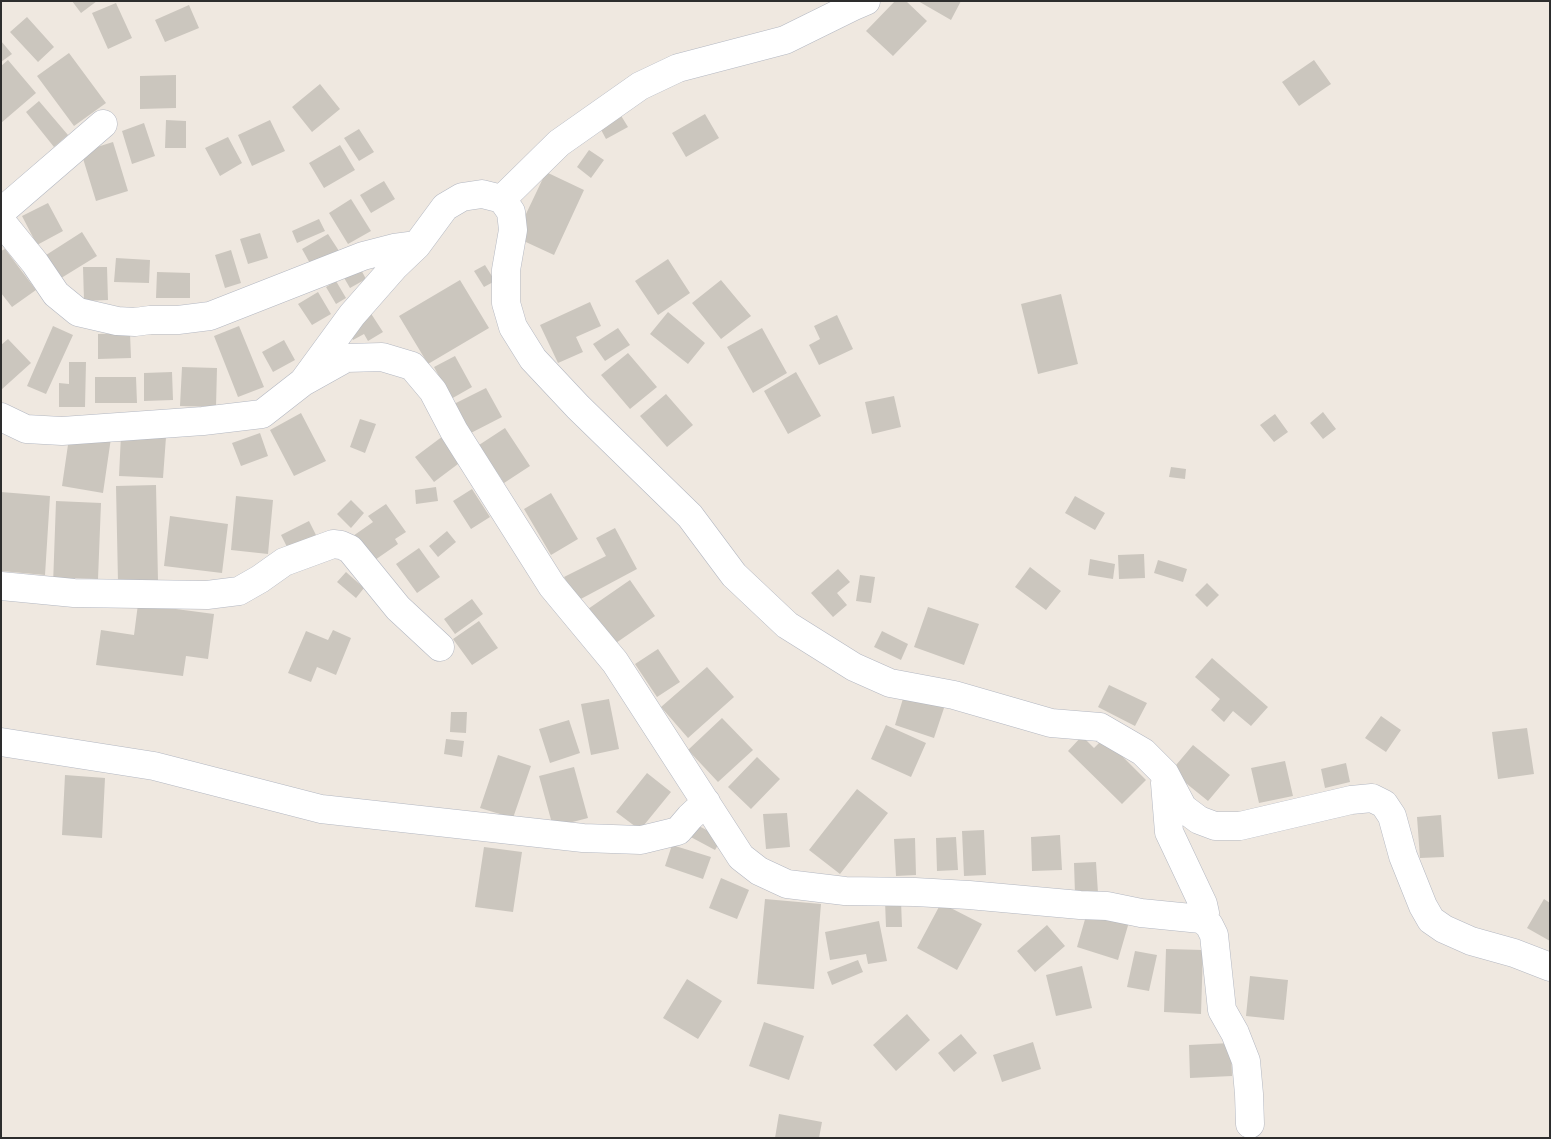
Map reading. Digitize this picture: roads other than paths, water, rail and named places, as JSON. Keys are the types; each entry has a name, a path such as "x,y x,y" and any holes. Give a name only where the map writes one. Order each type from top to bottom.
{"street":[{"path":"502,198 559,143 640,86 678,68 785,40 852,6 866,1"},
{"path":"1,212 104,124"},
{"path":"303,382 352,315 417,244 445,207 462,196 482,194 502,198 510,212 513,230 506,270 506,304 513,327 533,359 578,407 690,516 734,574 787,625 854,667 890,683 954,696 1051,723 1100,727 1143,752 1165,774 1183,808 1200,820 1215,826 1240,826 1351,800 1372,798 1384,804 1392,816 1403,856 1423,906 1431,920 1444,929 1471,941 1514,953 1550,967"},
{"path":"1,221 35,263 56,294 78,312 116,321 134,322 210,316 363,256 417,244"},
{"path":"1,417 26,429 62,431 204,421 262,414 303,382 346,358 382,358 412,366 433,391 454,431 552,586 615,662 741,857 759,871 787,884 845,891 960,895 1107,906 1141,913 1202,918 1209,925 1214,936 1222,1010 1235,1033 1246,1061 1250,1124"},
{"path":"1,586 74,593 207,595 239,591 284,562 333,544 350,549 398,608 440,647"},
{"path":"1,742 154,766 322,809 583,838 641,840 678,831 706,802"},
{"path":"1165,774 1168,832 1203,904 1204,913 1202,918"}]}
